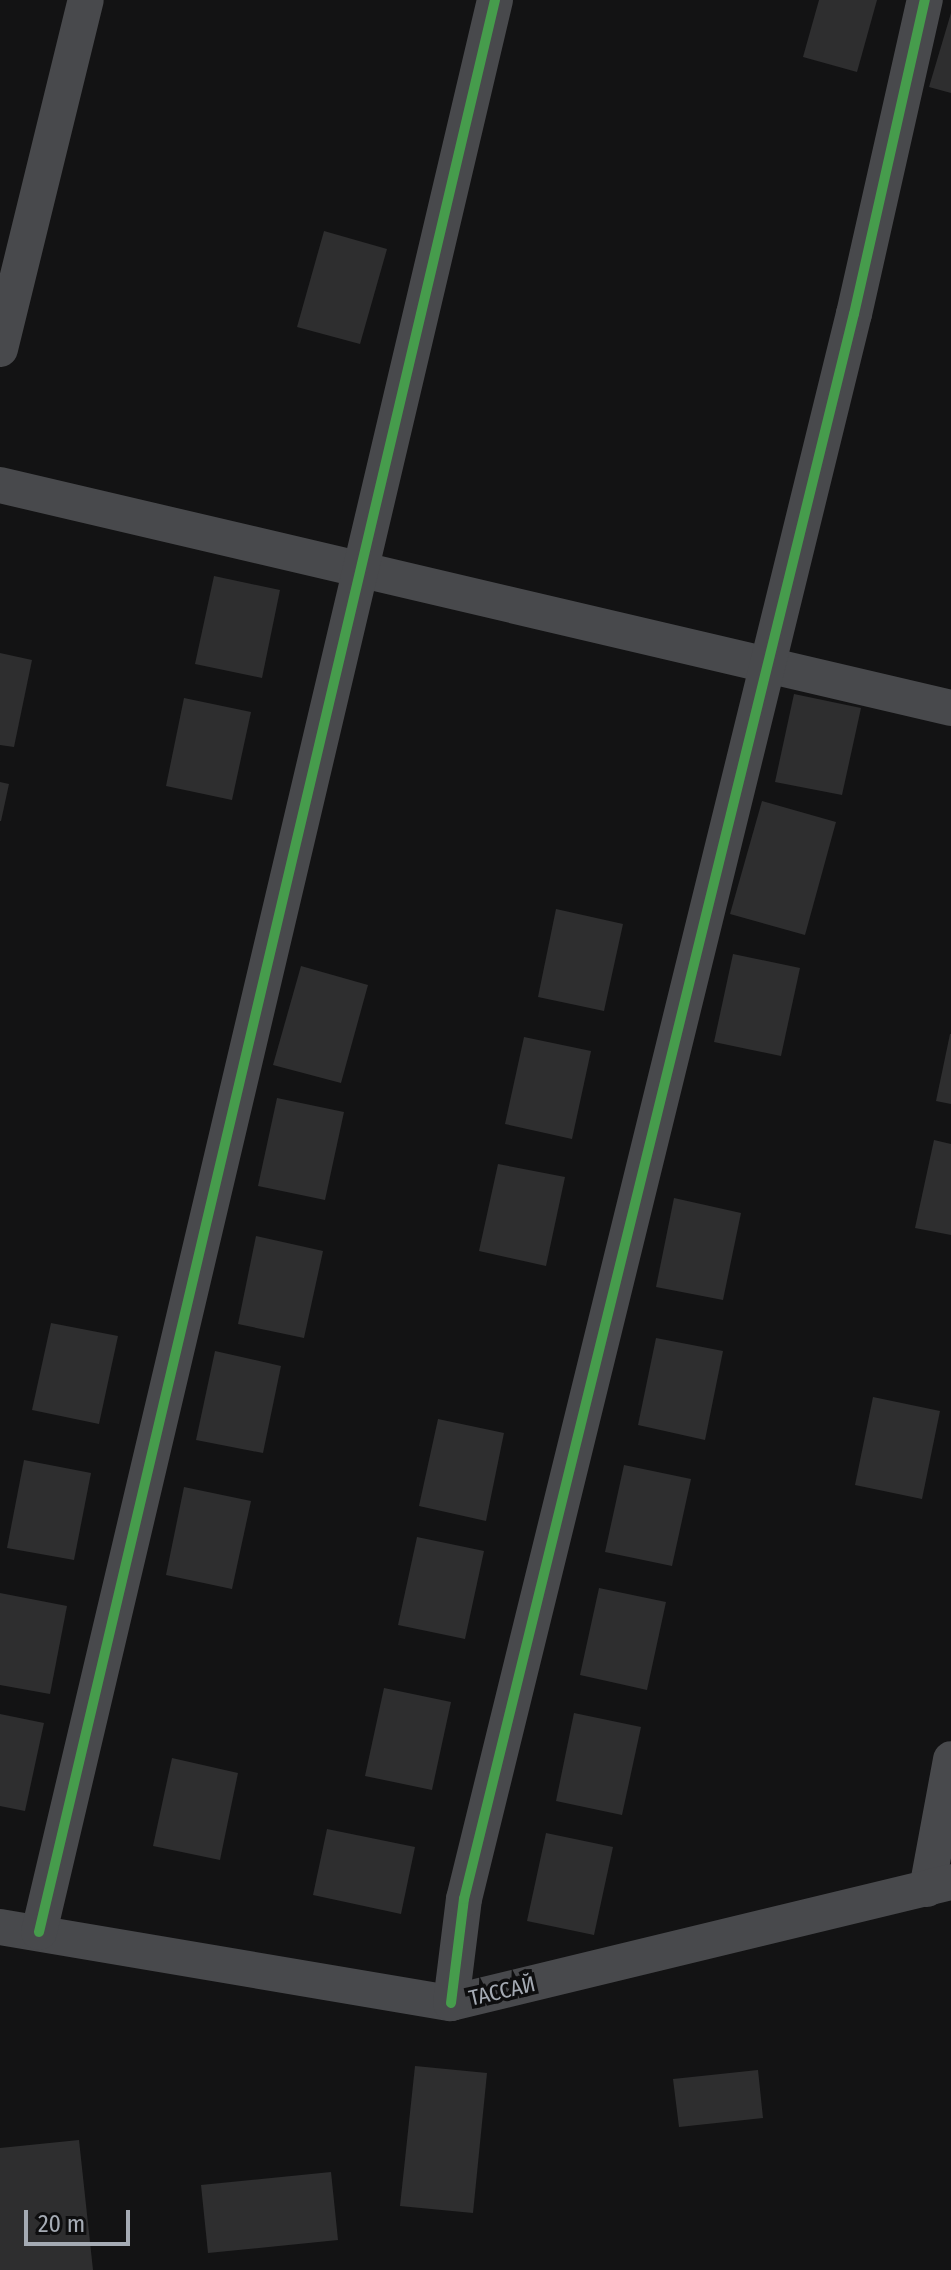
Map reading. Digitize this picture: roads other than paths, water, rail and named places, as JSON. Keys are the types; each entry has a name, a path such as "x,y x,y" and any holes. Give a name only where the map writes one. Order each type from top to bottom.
{"street":[{"path":"0,349 86,0"},
{"path":"39,1932 495,0"},
{"path":"451,2003 464,1899 854,314 925,0"},
{"path":"0,485 951,708"},
{"path":"939,1886 951,1759"},
{"name":"ТАССАЙ","path":"0,1927 451,2003 939,1886"}]}
